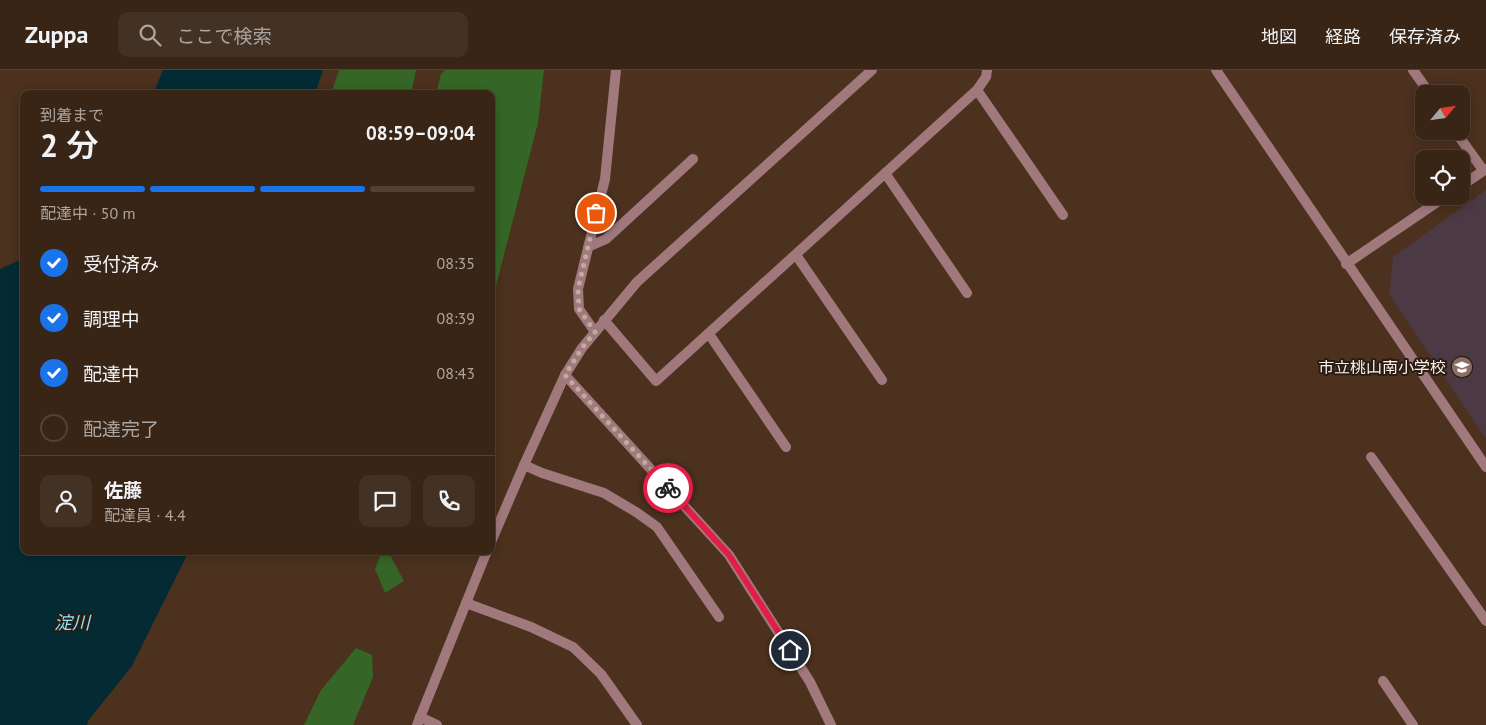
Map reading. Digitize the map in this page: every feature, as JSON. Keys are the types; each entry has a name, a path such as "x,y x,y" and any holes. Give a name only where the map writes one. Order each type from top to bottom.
{"street":[{"path":"595,332 579,309 578,289 605,179 616,70"},
{"path":"495,533 565,375 582,348 604,320 637,282 872,70"},
{"path":"604,320 656,381 977,90 986,77 987,70"},
{"path":"1216,70 1346,264 1486,467"},
{"path":"1413,70 1424,85"},
{"path":"977,90 1063,216"},
{"path":"1463,140 1485,169 1470,180"},
{"path":"588,247 606,239 693,159"},
{"path":"885,173 968,293"},
{"path":"1346,264 1433,205"},
{"path":"796,254 882,380"},
{"path":"709,334 786,447"},
{"path":"565,375 729,555 810,682 831,725"},
{"path":"1371,457 1486,621"},
{"path":"524,465 604,494 636,512 657,527 719,617"},
{"path":"437,725 419,721 485,555"},
{"path":"466,603 531,627 573,647 601,674 637,725"},
{"path":"1383,681 1413,725"}],"shaded area":[{"name":"市立桃山南小学校","path":"1486,190 1486,439 1389,294 1393,257 1465,205 1470,205 1470,202"}],"green space":[{"path":"339,70 416,70 412,90 332,90"},
{"path":"445,70 544,70 538,123 495,290 495,90 437,90 441,74"},
{"path":"380,555 390,555 404,581 385,593 375,569"},
{"path":"356,648 372,655 373,677 353,725 304,725 321,690"}],"water":[{"path":"163,70 323,70 316,90 155,90"},
{"name":"淀川","path":"20,260 20,555 187,555 132,666 88,721 87,725 0,725 0,269"}],"way so far":[{"path":"596,213 578,289 579,309 595,332 582,348 565,375 668,488"}],"place":[{"name":"市立桃山南小学校","path":"1462,367"}],"route":[{"path":"668,488 729,555 790,650"}]}
